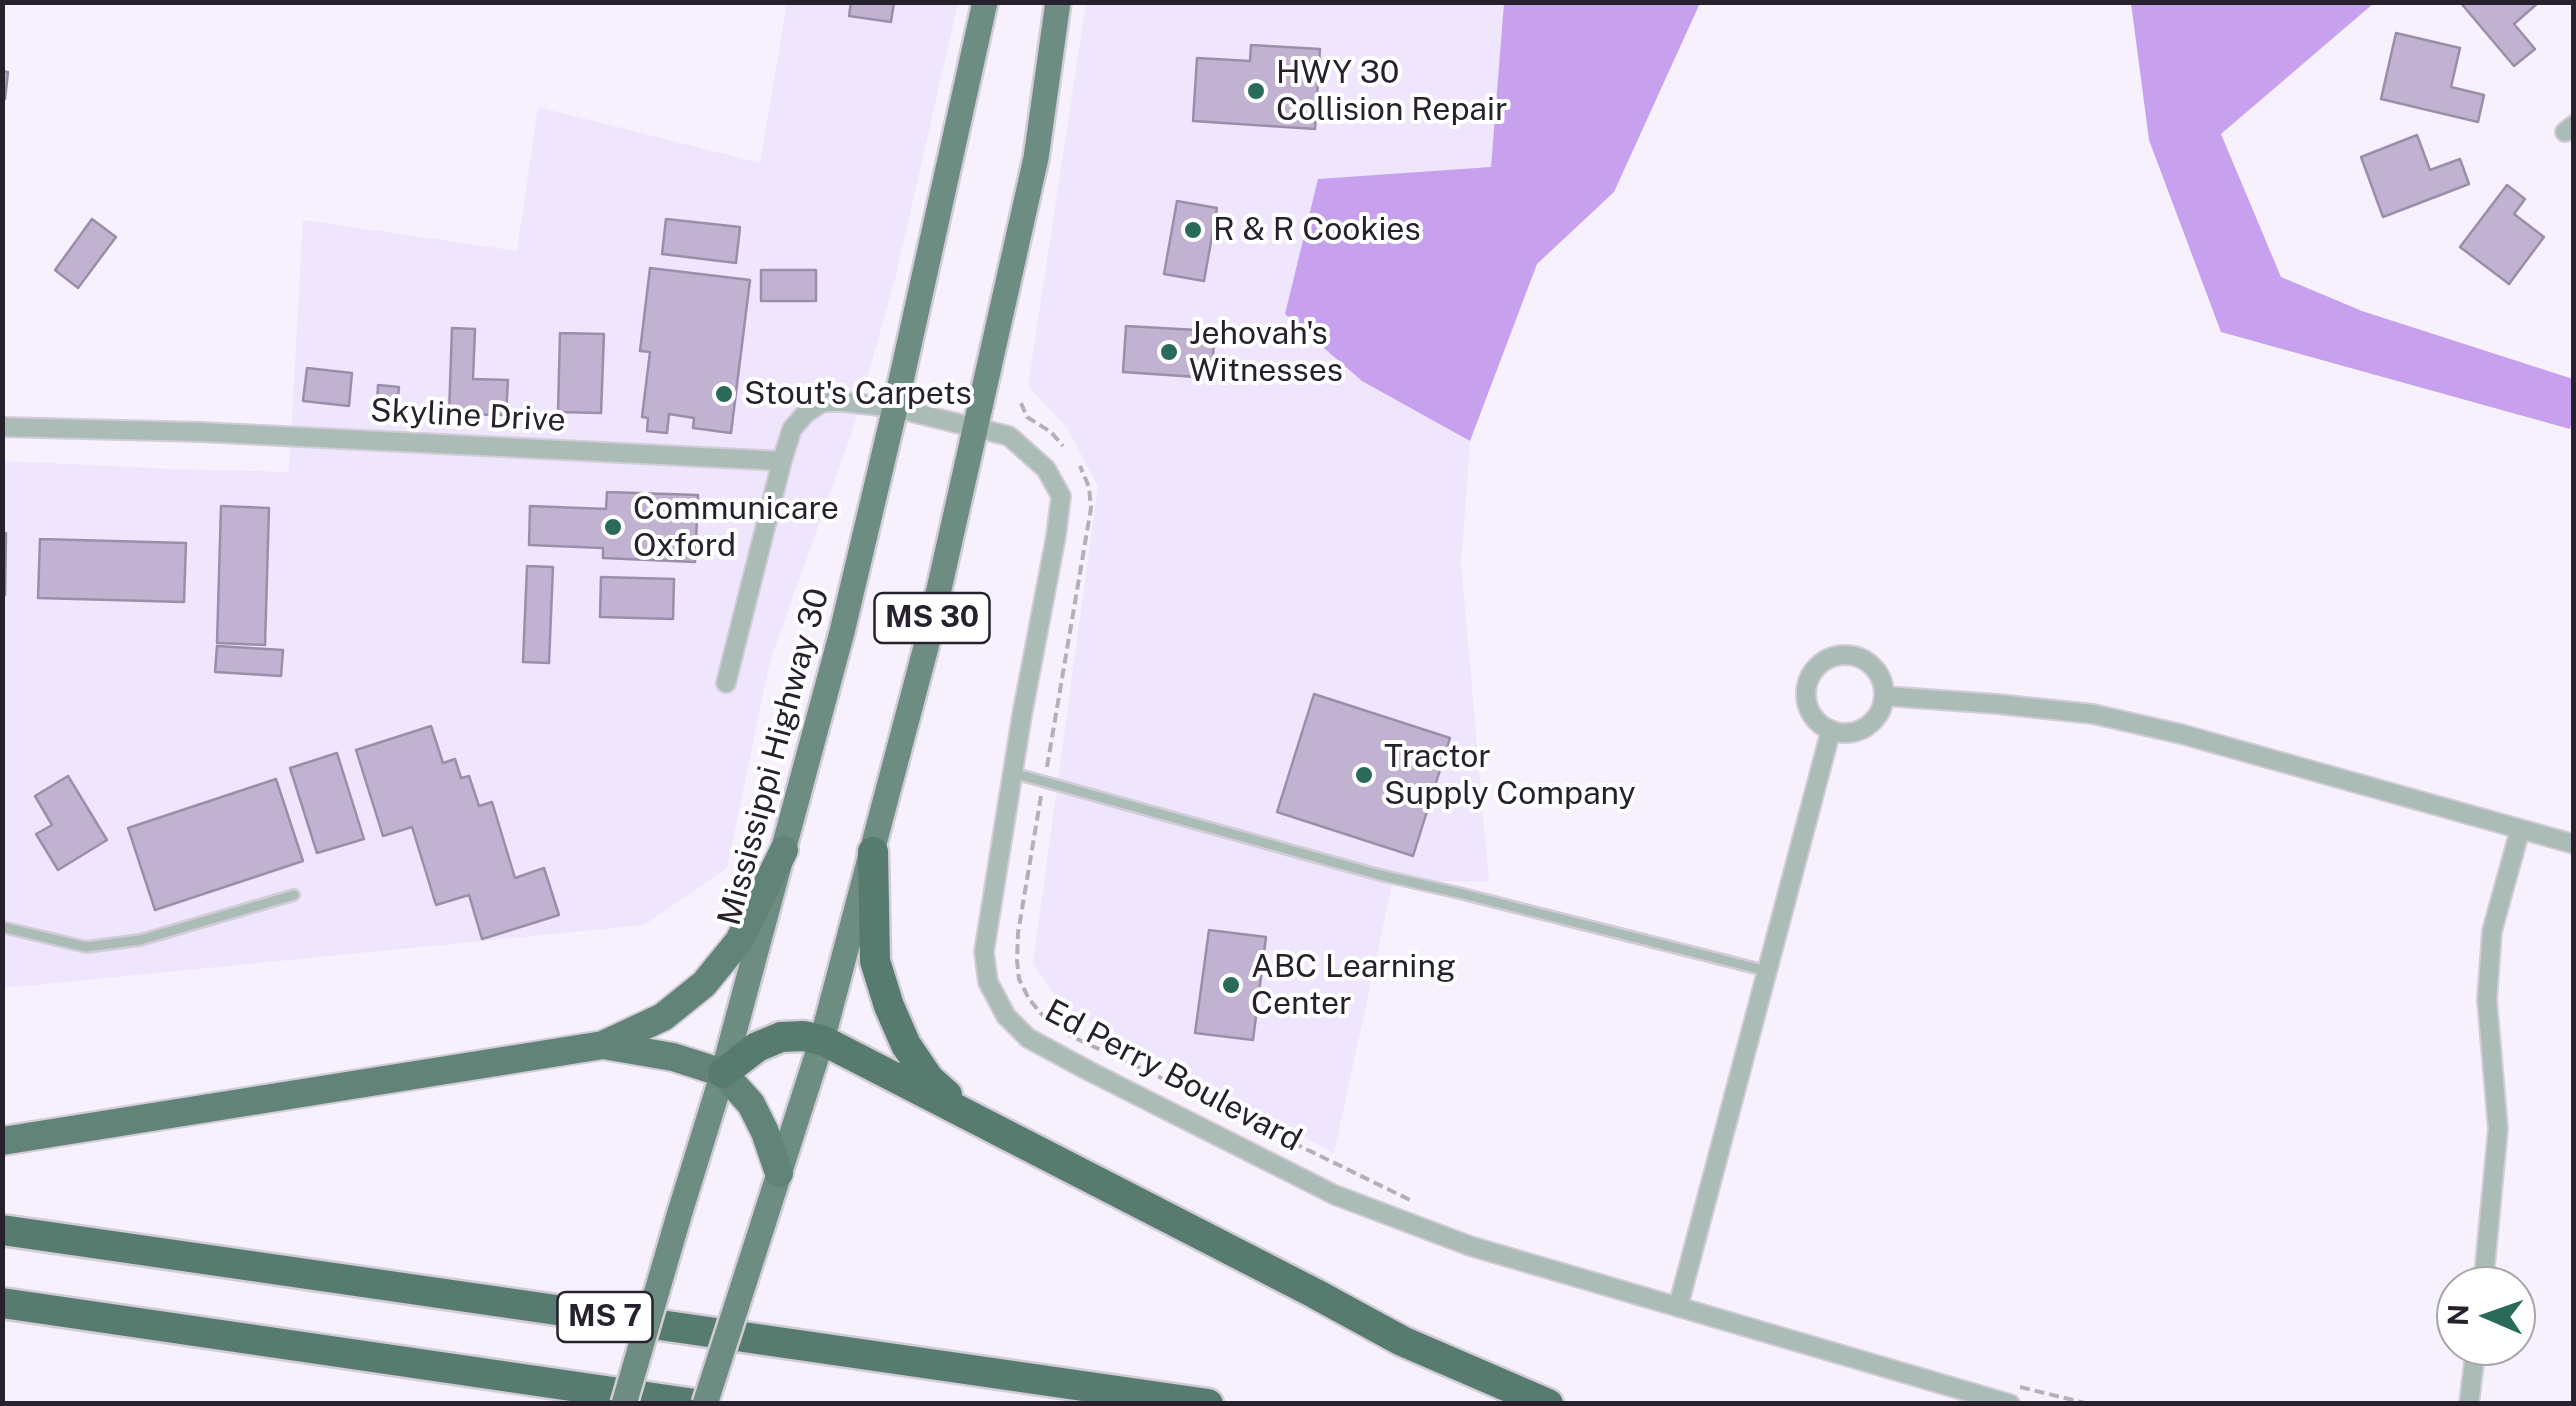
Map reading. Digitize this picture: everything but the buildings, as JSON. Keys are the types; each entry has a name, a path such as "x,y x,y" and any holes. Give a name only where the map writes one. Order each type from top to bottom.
{"highway":[{"path":"2,1141 603,1045 662,1017 704,984 738,941 784,850"},
{"path":"873,852 876,961 889,1006 906,1045 930,1079 968,1113"},
{"path":"723,1074 757,1047 781,1037 822,1040 1402,1342 1548,1404"},
{"path":"603,1045 673,1056 723,1074 751,1104 779,1173"},
{"name":"MS 7","path":"2,1230 1208,1404"},
{"name":"MS 7","path":"2,1304 695,1404"}],"main road":[{"name":"Mississippi Highway 30","path":"624,1404 723,1074 842,632 896,408 985,2"},
{"name":"MS 30","path":"705,1404 822,1040 926,646 1036,158 1058,2"}],"street":[{"path":"726,684 792,429 823,402 896,408"},
{"name":"Ed Perry Boulevard","path":"896,408 1010,436 1046,469 1061,496 984,952 988,982 1006,1016 1028,1038 1335,1195 1470,1246 2010,1404"},
{"name":"Skyline Drive","path":"2,428 202,432 782,462"},
{"path":"1846,654 1859,657 1878,672 1884,696 1882,708 1866,726 1843,733 1819,723 1806,700 1807,686 1820,663 1846,654"},
{"path":"1884,696 2093,714 2181,734 2574,844"},
{"path":"1678,1307 1831,730"},
{"path":"2485,1266 2498,1129 2488,1000 2492,930 2520,830"},
{"path":"2469,1404 2474,1366"}],"lane":[{"path":"1012,773 1380,875 1767,971"},
{"path":"2,927 86,946 140,940 294,895"}],"path":[{"path":"1021,402 1027,417 1063,446"},
{"path":"1155,1075 1412,1202"},
{"path":"2005,1384 2089,1404"}],"shaded area":[{"path":"787,3 958,3 896,275 853,429 770,661 727,868 644,925 3,988 3,461 289,472 303,220 517,251 538,107 760,163"},
{"path":"1086,3 1504,3 1461,563 1489,882 1393,880 1334,1153 1064,1008 1033,964 1098,486 1067,428 1028,386"},
{"path":"1504,3 1700,3 1614,192 1537,264 1470,441 1362,381 1285,314 1318,179 1491,167"},
{"path":"2131,3 2374,3 2221,134 2281,277 2362,311 2573,379 2570,429 2221,332 2149,140"}],"place":[{"name":"HWY 30 Collision Repair","path":"1256,91"},
{"name":"R & R Cookies","path":"1193,230"},
{"name":"Jehovah's Witnesses","path":"1169,352"},
{"name":"Stout's Carpets","path":"724,394"},
{"name":"Communicare Oxford","path":"613,527"},
{"name":"Tractor Supply Company","path":"1364,775"},
{"name":"ABC Learning Center","path":"1231,985"}]}
